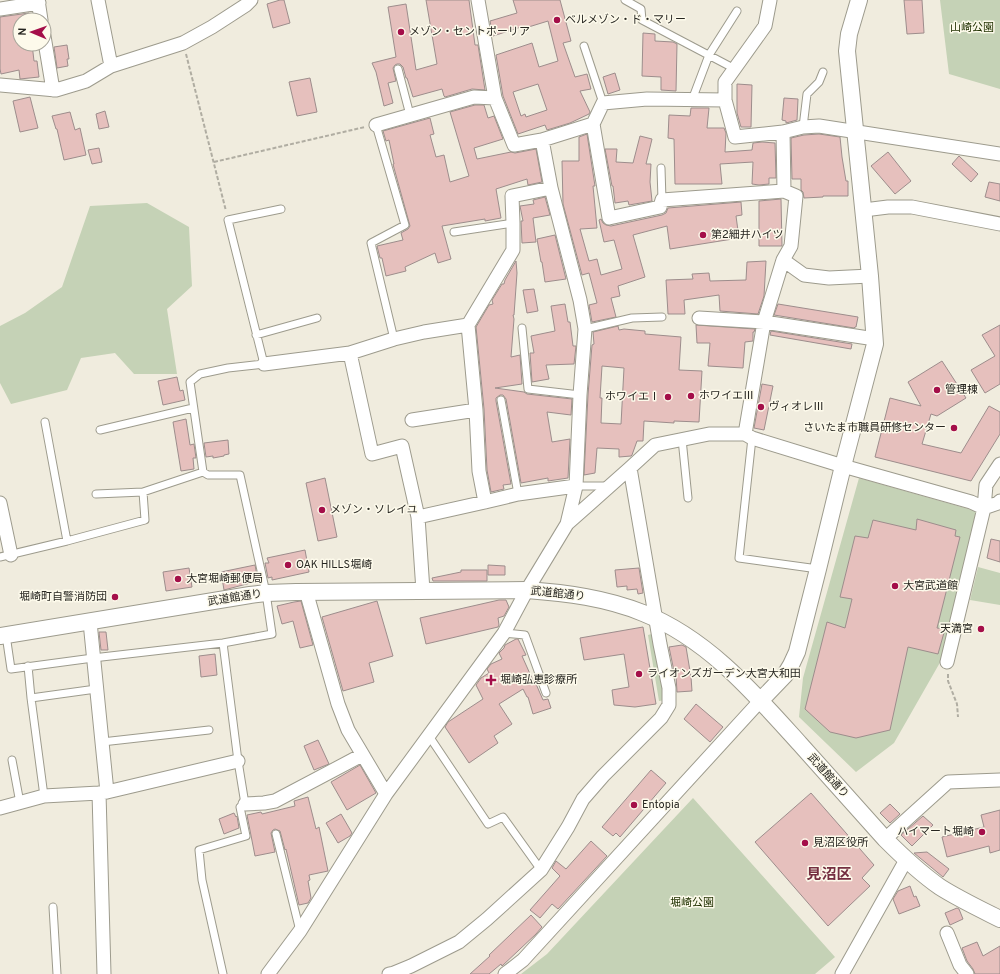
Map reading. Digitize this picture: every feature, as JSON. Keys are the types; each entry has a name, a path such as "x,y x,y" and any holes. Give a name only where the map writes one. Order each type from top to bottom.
{"street":[{"path":"98,0 111,66"},
{"path":"0,85 56,90 86,81 111,66 182,42 212,27 246,5 251,0"},
{"path":"478,0 495,98 514,146 542,140 592,124"},
{"path":"770,0 765,26 725,82 725,100 736,137 783,132 803,127 819,126 1000,154"},
{"path":"505,974 523,960 784,675 797,652 875,344 864,210 847,51 849,34 858,0"},
{"path":"0,9 39,2 41,12"},
{"path":"47,52 53,90"},
{"path":"376,125 474,97 495,98"},
{"path":"725,100 647,99 603,103 592,124 609,218 660,207 662,200 784,191 796,196 791,246 783,260 764,322 749,436"},
{"path":"783,132 784,191"},
{"path":"268,974 300,931 386,794 504,633 527,590 566,524 576,486 580,395 585,329 580,300 551,188 542,140"},
{"path":"484,502 479,471 476,410 468,325 512,250 514,222 512,196 551,188"},
{"path":"864,210 888,207 912,207 1000,224"},
{"path":"783,260 804,275 829,278 870,276"},
{"path":"699,318 764,322 875,340"},
{"path":"264,364 350,353 394,339 424,332 468,325"},
{"path":"350,353 372,454 402,446 418,517 423,591"},
{"path":"412,420 476,410"},
{"path":"566,524 656,445 709,434 749,436 843,466 971,502 984,508 1000,501"},
{"path":"946,662 984,508 986,485 1000,464"},
{"path":"389,974 411,966 459,942 487,919 540,870 568,827 583,799 603,776 662,718 669,705 669,688 630,468"},
{"path":"418,517 518,494 576,486"},
{"path":"0,503 5,556"},
{"name":"武道館通り","path":"3,636 266,593 306,591 527,590 559,593 601,600 643,613 671,626 713,654 760,700 906,860 940,887 1000,919"},
{"path":"306,591 338,704 348,730 386,794"},
{"path":"90,622 102,742 104,974"},
{"path":"245,804 275,801 362,754"},
{"path":"0,808 44,796 103,792 238,761"},
{"path":"885,838 948,782 1000,780"},
{"path":"842,974 906,860"},
{"path":"948,933 960,965 967,974"}],"lane":[{"path":"625,0 641,9 642,20 735,69"},
{"path":"692,100 709,55 737,11"},
{"path":"584,46 603,103"},
{"path":"398,69 410,115"},
{"path":"803,127 807,94 819,82 822,72"},
{"path":"376,125 405,225 371,243 394,339"},
{"path":"661,168 662,200"},
{"path":"203,472 190,382 200,374 228,368 264,364 228,220 281,209"},
{"path":"454,232 514,222"},
{"path":"585,329 632,318 662,317"},
{"path":"256,335 317,318"},
{"path":"522,328 528,389 580,395"},
{"path":"501,400 518,494"},
{"path":"100,430 193,408"},
{"path":"45,422 67,541"},
{"path":"749,436 739,558 818,569"},
{"path":"682,439 688,498"},
{"path":"3,636 11,669 223,643 272,634 266,593 240,475 208,475 203,472 143,492 96,494"},
{"path":"576,486 610,486"},
{"path":"5,556 145,520 143,492"},
{"path":"504,633 525,635 546,693"},
{"path":"223,643 245,804 240,806 246,836 199,850 202,880 223,974"},
{"path":"28,666 30,698 44,796"},
{"path":"30,698 96,689"},
{"path":"102,742 209,730"},
{"path":"429,736 488,824 503,817 540,870"},
{"path":"12,760 20,803"},
{"path":"276,834 300,931"},
{"path":"53,906 57,974"}],"path":[{"path":"182,42 228,220"},
{"path":"214,162 376,125"},
{"path":"946,662 948,681 957,704 958,717"}],"green space":[{"name":"山崎公園","path":"940,0 1000,0 1000,89 949,74"},
{"path":"147,203 189,227 192,286 167,309 177,374 134,374 115,353 81,358 67,390 11,404 0,383 0,326 25,313 62,287 90,206"},
{"name":"大宮武道館","path":"859,478 979,512 942,659 894,743 856,772 799,717 803,678"},
{"path":"978,567 1000,573 1000,605 970,600"},
{"path":"655,633 667,700 659,701 648,635"},
{"name":"堀崎公園","path":"693,798 835,957 815,974 521,974 547,954"}],"building":[{"path":"284,0 290,23 273,28 267,4"},
{"path":"426,0 469,0 475,45 478,45 485,90 472,89 445,97 442,89 413,97 403,67 400,64 397,64 393,68 396,81 388,83 393,103 384,106 376,72 372,63 396,57 388,7 406,4 416,70 437,64"},
{"path":"513,0 560,0 571,41 563,43 575,77 587,74 591,89 580,91 590,112 589,114 570,123 547,130 545,125 518,134 503,96 496,55 532,43 539,67 558,61 548,21 522,29 521,27 493,36 490,21 517,13","holes":["538,84 547,110 526,117 525,114 521,116 513,92"]},
{"path":"904,0 922,0 924,33 907,34"},
{"path":"12,15 12,52 33,52 34,61 37,61 39,77 20,79 19,70 1,74 0,17"},
{"path":"643,33 655,34 655,41 673,42 677,44 676,91 661,90 661,77 642,76"},
{"path":"67,45 69,59 67,59 68,66 57,68 54,47"},
{"path":"615,73 620,90 608,94 603,77"},
{"path":"310,78 317,112 297,116 289,82"},
{"path":"737,84 752,85 751,127 741,127 737,113"},
{"path":"30,97 38,128 20,132 13,101"},
{"path":"784,98 798,99 797,120 786,123 786,121 782,120"},
{"path":"475,105 484,105 488,118 494,116 503,139 474,148 477,159 511,152 515,153 536,149 542,182 528,185 527,179 496,189 501,218 442,226 451,259 438,263 435,253 405,267 406,271 386,276 382,258 380,258 377,246 403,240 401,233 410,226 393,164 389,140 386,141 383,131 430,118 434,134 430,135 436,157 444,155 450,182 469,176 450,112"},
{"path":"691,108 709,108 707,128 724,128 726,133 725,152 752,150 753,143 775,143 776,178 769,178 769,184 752,184 753,162 720,164 722,184 675,184 674,139 668,138 669,115 690,116"},
{"path":"105,111 109,127 99,129 96,114"},
{"path":"70,112 75,130 80,128 86,155 64,160 57,129 52,116"},
{"path":"587,134 595,186 593,186 597,228 580,229 589,261 597,259 601,275 622,269 614,240 604,242 599,220 601,219 603,223 611,226 662,215 666,213 668,208 741,202 742,215 736,216 739,238 670,249 667,226 633,235 645,277 618,286 620,296 611,298 616,317 592,322 589,305 597,303 589,273 582,275 563,204 562,161 579,161 579,137"},
{"path":"819,134 840,137 846,181 848,181 848,196 804,198 801,190 801,179 792,179 791,138"},
{"path":"640,136 652,139 646,164 651,164 650,182 652,201 629,205 628,201 615,203 605,149 617,149 616,162 633,163"},
{"path":"99,148 102,162 92,164 88,150"},
{"path":"888,152 911,181 895,194 871,166"},
{"path":"959,156 978,174 971,182 952,164"},
{"path":"989,182 1000,184 1000,201 985,197"},
{"path":"545,197 550,215 533,218 536,242 522,243 521,221 523,221 520,206 534,204 533,200"},
{"path":"781,199 782,246 759,246 759,201"},
{"path":"555,235 566,279 545,282 537,239"},
{"path":"516,261 517,273 511,357 520,355 522,384 495,388 524,392 527,394 572,399 571,415 547,412 552,442 570,439 568,478 548,481 548,478 521,483 506,399 503,395 500,395 496,398 496,401 511,484 503,485 504,489 491,492 487,470 484,409 476,327 489,305 493,304 492,300 502,284 504,284"},
{"path":"766,261 764,296 758,314 720,311 719,295 684,300 685,314 668,314 666,280 693,279 692,274 709,273 710,281 746,280 747,262"},
{"path":"534,289 538,311 527,313 523,290"},
{"path":"565,304 568,322 570,322 573,346 576,346 574,364 546,365 549,379 532,382 530,353 534,353 531,336 555,331 551,306"},
{"path":"778,304 858,317 856,327 854,328 774,315"},
{"path":"696,325 755,329 753,332 753,341 745,342 743,368 708,366 710,343 697,343"},
{"path":"1000,325 1000,384 985,393 971,370 995,356 982,335"},
{"path":"618,326 619,330 645,331 645,334 681,337 679,370 702,371 699,422 674,421 674,423 644,421 643,441 637,441 631,456 619,457 619,449 597,448 595,473 584,475 588,395 592,345 594,344 593,332","holes":["602,366 624,368 621,424 601,423 602,398 600,398"]},
{"path":"771,331 852,344 851,349 770,335"},
{"path":"942,361 966,398 937,416 931,414 922,444 961,453 989,406 1000,412 1000,434 971,481 875,457 890,398 921,406 908,382"},
{"path":"177,377 180,391 183,390 185,400 163,405 158,381"},
{"name":"ヴィオレⅢ","path":"762,384 773,386 764,430 754,428"},
{"path":"186,419 190,445 194,444 196,458 193,458 194,469 181,471 173,422"},
{"path":"228,440 229,454 213,458 213,456 206,457 204,443"},
{"name":"メゾン・ソレイユ","path":"325,478 337,537 318,541 306,483"},
{"name":"大宮武道館","path":"917,519 956,530 955,536 960,537 937,628 945,629 938,654 908,647 890,730 856,738 830,732 805,709 827,622 845,628 852,599 840,597 855,536 868,538 873,520 916,530"},
{"path":"991,539 1000,541 1000,562 987,558"},
{"name":"OAK HILLS堀崎","path":"305,550 309,572 272,580 272,577 268,578 265,563 269,563 267,558"},
{"path":"255,565 258,581 224,590 221,572"},
{"path":"488,565 505,566 505,575 488,575"},
{"path":"189,568 192,587 166,591 163,572"},
{"path":"639,568 643,593 638,594 637,589 627,590 627,586 617,587 615,570"},
{"path":"461,570 487,570 487,581 433,581 432,578 461,572"},
{"path":"499,600 506,600 509,607 504,616 498,618 498,627 426,644 420,618"},
{"path":"301,601 313,645 300,648 293,621 282,624 277,606"},
{"path":"377,601 393,656 369,663 374,682 343,691 322,617"},
{"name":"ライオンズガーデン大宮大和田","path":"643,627 656,704 635,707 614,705 612,690 629,687 624,654 584,660 580,638"},
{"path":"99,632 106,632 108,650 101,650"},
{"path":"518,639 526,655 522,656 535,685 536,684 543,700 548,699 551,708 533,714 528,697 523,689 499,704 512,724 494,736 498,743 469,763 445,727 448,722 483,699 476,685 481,678 489,673 487,669 491,664 502,659 499,653 505,645"},
{"path":"682,645 686,647 692,691 677,692 676,676 669,647"},
{"path":"215,654 217,675 201,677 199,656"},
{"path":"696,704 723,727 710,742 684,719"},
{"path":"318,740 329,764 314,770 304,746"},
{"path":"360,765 376,793 347,810 331,782"},
{"name":"Entopia","path":"651,770 666,783 620,837 616,833 613,836 602,827"},
{"path":"811,793 874,865 862,878 870,886 828,926 755,842"},
{"path":"308,797 316,829 319,827 328,871 309,875 310,880 308,881 311,898 308,903 299,905 286,849 285,850 280,831 275,829 271,833 275,852 255,856 247,815 261,812 262,814 295,806 294,801"},
{"path":"890,804 900,814 890,823 880,813"},
{"name":"ハイマート堀崎","path":"1000,810 1000,850 990,853 989,846 947,857 942,837 984,827 981,815"},
{"path":"234,813 236,817 237,816 239,828 224,834 219,819"},
{"path":"341,814 352,833 350,836 338,843 326,823"},
{"path":"923,816 933,825 912,846 901,835"},
{"path":"591,841 607,856 558,909 552,904 540,918 530,910 560,876 552,868 556,861 566,869"},
{"path":"927,852 949,869 943,877 914,853"},
{"path":"910,886 914,897 916,896 920,906 899,914 893,899 898,891"},
{"path":"957,908 959,909 963,919 950,925 945,913"},
{"path":"531,915 542,927 536,934 502,966 501,964 489,974 470,974 490,956 489,955"},
{"path":"977,942 983,956 1000,946 1000,974 975,974 967,961 962,948"}],"place":[{"name":"ベルメゾン・ド・マリー","path":"557,20"},
{"name":"メゾン・セントポーリア","path":"401,32"},
{"name":"第2細井ハイツ","path":"703,235"},
{"name":"管理棟","path":"937,390"},
{"name":"ホワイエⅢ","path":"691,396"},
{"name":"ホワイエⅠ","path":"668,397"},
{"name":"ヴィオレⅢ","path":"761,407"},
{"name":"さいたま市職員研修センター","path":"954,428"},
{"name":"メゾン・ソレイユ","path":"322,510"},
{"name":"OAK HILLS堀崎","path":"288,565"},
{"name":"大宮堀崎郵便局","path":"178,579"},
{"name":"大宮武道館","path":"895,586"},
{"name":"堀崎町自警消防団","path":"115,597"},
{"name":"天満宮","path":"981,629"},
{"name":"ライオンズガーデン大宮大和田","path":"639,674"},
{"name":"堀崎弘恵診療所","path":"491,680"},
{"name":"Entopia","path":"634,805"},
{"name":"ハイマート堀崎","path":"982,832"},
{"name":"見沼区役所","path":"805,843"}],"district":[{"name":"見沼区","path":"829,875"}]}
